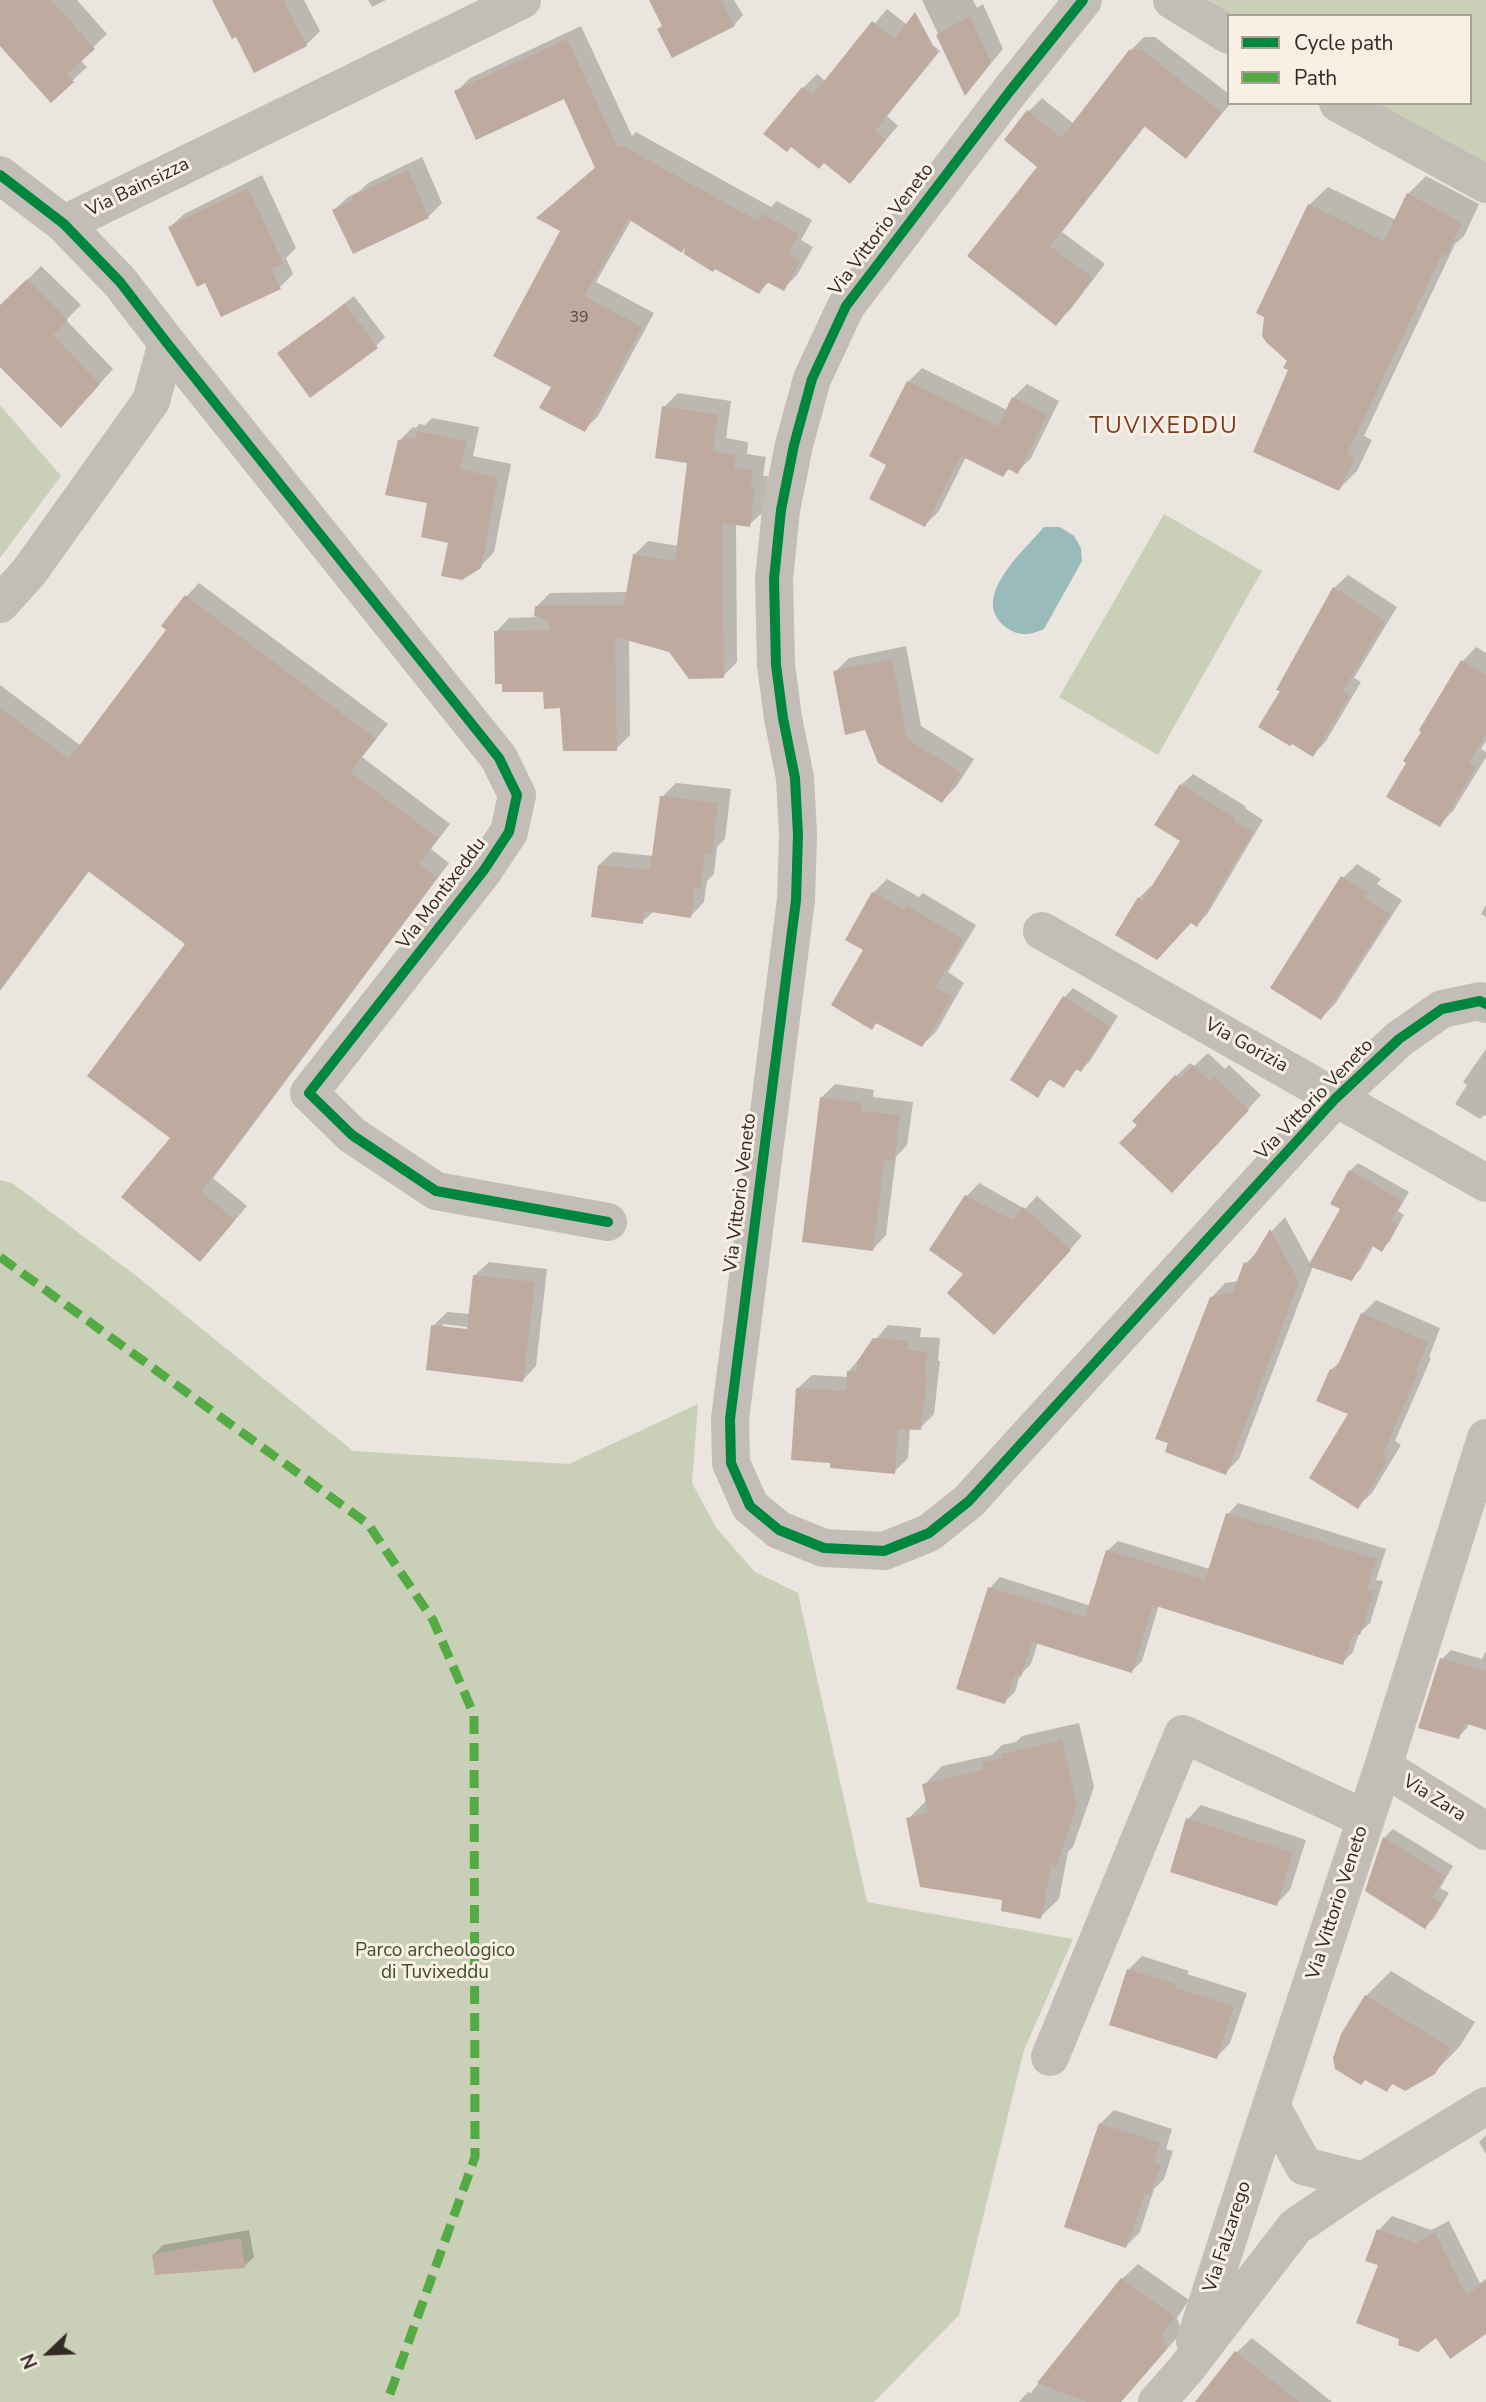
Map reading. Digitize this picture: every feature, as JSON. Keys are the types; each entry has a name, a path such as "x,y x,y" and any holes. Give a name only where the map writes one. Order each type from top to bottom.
{"street":[{"name":"Via Bainsizza","path":"167,344 120,282 64,224 522,0"},
{"name":"Via Vittorio Veneto","path":"1083,0 1018,80 846,306 812,379 794,445 781,510 774,579 776,665 795,778 798,835 796,900 730,1419 731,1463 750,1506 779,1530 824,1548 884,1551 929,1533 969,1501 1335,1099 1399,1040 1442,1009 1480,1001 1486,1004"},
{"path":"1172,0 1227,34"},
{"path":"1342,105 1486,184"},
{"path":"0,175 64,224"},
{"path":"0,604 29,572 151,401 167,344"},
{"name":"Via Montixeddu","path":"167,344 499,758 517,795 509,832 484,870 309,1093 352,1135 436,1191 608,1222"},
{"name":"Via Gorizia","path":"1042,931 1486,1183"},
{"name":"Via Vittorio Veneto","path":"1271,2106 1383,1767 1486,1438"},
{"path":"1049,2057 1183,1734 1366,1819"},
{"name":"Via Zara","path":"1383,1767 1486,1831"},
{"path":"1271,2106 1304,2166 1363,2180 1486,2106"},
{"name":"Via Falzarego","path":"1186,2369 1271,2106"},
{"name":"Via Falzarego","path":"1157,2402 1186,2369 1295,2227 1363,2180"}],"green space":[{"path":"1209,0 1486,0 1486,172 1369,105 1472,105 1472,14 1229,14"},
{"path":"0,405 61,476 0,558"},
{"path":"1164,514 1262,571 1158,755 1059,697"},
{"name":"Parco archeologico di Tuvixeddu","path":"0,1180 12,1183 139,1278 353,1451 569,1464 698,1404 692,1483 717,1529 755,1572 798,1593 867,1902 1073,1939 1024,2050 959,2315 874,2402 0,2402"}],"water":[{"path":"1044,527 1060,527 1074,536 1081,548 1082,561 1044,629 1030,634 1016,633 996,616 993,603 996,590 1013,562"}],"building":[{"path":"0,0 51,0 95,49 67,74 74,82 51,103 0,46"},
{"path":"212,0 283,0 307,46 254,73 236,37 232,39"},
{"path":"649,0 721,0 735,26 672,58 657,29 662,26"},
{"path":"915,12 937,53 875,131 886,140 850,184 824,163 819,169 791,147 787,152 763,134 802,87 813,95 872,21 895,39"},
{"path":"970,16 991,63 965,96 936,35"},
{"path":"567,39 618,148 621,145 758,221 762,214 799,234 789,254 800,261 784,291 767,282 759,294 715,269 713,272 684,254 685,247 682,253 628,219 584,296 642,327 585,432 539,408 551,387 493,356 560,231 536,218 595,168 564,99 476,140 454,91"},
{"path":"1141,49 1222,113 1186,159 1144,126 1050,246 1093,278 1056,326 967,256 1037,167 1004,140 1027,110 1061,138 1129,50"},
{"path":"408,170 429,218 353,254 332,210 353,200 352,196"},
{"path":"248,188 283,263 271,269 281,289 221,317 205,283 197,287 168,227"},
{"path":"1407,193 1462,223 1446,256 1442,254 1347,454 1355,458 1339,491 1253,452 1288,370 1283,368 1287,361 1262,336 1264,317 1256,313 1308,204 1384,241"},
{"path":"27,279 68,320 53,335 100,384 61,428 0,367 0,305"},
{"path":"345,304 378,348 310,398 277,353"},
{"path":"907,381 998,426 1012,397 1047,415 1018,474 1008,469 1003,477 961,456 925,527 869,499 886,465 869,456"},
{"path":"662,406 718,415 713,451 735,455 734,468 753,470 750,489 755,490 750,527 722,523 724,678 689,679 669,652 615,637 617,751 563,751 560,708 544,709 543,692 502,692 502,684 495,684 494,631 549,630 549,620 534,616 535,606 624,605 633,554 675,561 687,463 655,458"},
{"path":"417,431 467,441 460,469 498,478 481,568 462,580 441,576 448,543 421,537 427,503 385,495 398,440 403,441 404,437 415,439"},
{"path":"1333,587 1385,621 1342,692 1349,696 1313,757 1258,727 1280,691 1276,690"},
{"path":"185,595 376,739 350,772 438,838 419,864 437,878 201,1192 235,1220 200,1262 121,1197 170,1138 87,1076 185,944 88,871 0,989 0,708 69,759 166,630 161,626"},
{"path":"892,659 907,739 961,773 942,803 878,763 865,730 845,735 833,671"},
{"path":"1461,660 1486,675 1486,734 1469,763 1476,767 1440,827 1386,797 1406,763 1403,761 1421,732 1419,730"},
{"path":"1180,784 1253,832 1197,927 1191,923 1157,960 1115,935 1138,897 1143,900 1180,841 1154,825"},
{"path":"660,796 718,803 712,855 705,853 700,889 694,888 691,918 644,911 643,924 591,917 598,865 650,870"},
{"path":"1341,876 1368,893 1365,898 1390,914 1321,1020 1270,988"},
{"path":"872,892 905,910 907,905 964,940 935,987 952,997 922,1047 876,1023 872,1030 831,1005 863,950 845,940"},
{"path":"1063,996 1110,1026 1081,1072 1076,1069 1064,1088 1049,1079 1038,1098 1010,1080"},
{"path":"1193,1065 1210,1081 1214,1077 1249,1110 1172,1193 1119,1143 1137,1125 1132,1121 1175,1075 1180,1079"},
{"path":"820,1097 861,1103 861,1111 900,1115 894,1161 884,1160 873,1251 802,1242"},
{"path":"1349,1170 1402,1201 1391,1220 1398,1224 1382,1252 1371,1245 1352,1281 1308,1266 1340,1209 1330,1204"},
{"path":"965,1195 1012,1220 1023,1207 1071,1250 994,1335 947,1293 963,1274 929,1250"},
{"path":"1270,1229 1299,1282 1226,1475 1165,1452 1168,1443 1155,1439 1210,1297 1233,1292 1244,1262 1249,1264"},
{"path":"473,1275 535,1282 523,1382 426,1370 431,1325 467,1329"},
{"path":"1361,1313 1428,1342 1383,1455 1388,1459 1358,1509 1309,1478 1348,1414 1316,1401 1330,1369 1335,1371"},
{"path":"873,1338 908,1341 907,1350 927,1352 921,1430 898,1429 895,1474 830,1468 830,1463 791,1460 796,1388 846,1391 847,1371 857,1372 857,1362"},
{"path":"1226,1513 1376,1559 1367,1590 1374,1591 1360,1635 1353,1633 1343,1665 1153,1605 1132,1673 1032,1642 1021,1677 1015,1675 1005,1704 956,1689 988,1587 1085,1617 1106,1550 1205,1580"},
{"path":"1440,1658 1486,1671 1486,1730 1464,1723 1459,1739 1418,1728"},
{"path":"1062,1740 1077,1806 1056,1867 1051,1866 1041,1919 1001,1911 1002,1900 920,1887 906,1818 928,1813 922,1784 983,1770 982,1763 1002,1758 1002,1754"},
{"path":"1186,1818 1293,1853 1277,1906 1170,1872"},
{"path":"1383,1837 1445,1876 1432,1897 1441,1903 1425,1929 1365,1891"},
{"path":"1127,1969 1176,1984 1175,1988 1234,2006 1217,2059 1109,2025"},
{"path":"1365,1995 1451,2048 1435,2074 1405,2091 1391,2083 1387,2092 1365,2080 1361,2085 1335,2069 1333,2058 1341,2034"},
{"path":"1099,2123 1160,2143 1153,2163 1161,2165 1150,2195 1145,2193 1126,2248 1064,2227"},
{"path":"1377,2229 1416,2243 1435,2233 1466,2295 1486,2281 1486,2334 1450,2359 1436,2338 1418,2352 1398,2345 1399,2339 1356,2323 1378,2265 1365,2261"},
{"path":"241,2238 245,2268 155,2275 152,2254"},
{"path":"1121,2278 1175,2317 1162,2335 1167,2349 1121,2402 1087,2402 1037,2383"},
{"path":"1235,2351 1299,2402 1195,2402"}],"marked path":[{"path":"0,1257 368,1524 433,1620 474,1715 475,2157 387,2402"}],"cycle path":[{"path":"1083,0 846,306 812,379 794,445 781,510 774,579 776,665 795,778 798,835 796,900 730,1419 731,1463 750,1506 779,1530 824,1548 884,1551 929,1533 969,1501 1335,1099 1399,1039 1442,1009 1480,1001 1486,1004"},
{"path":"0,175 64,224 120,282 499,758 517,795 509,832 484,870 309,1093 352,1135 436,1191 608,1222"}],"district":[{"name":"TUVIXEDDU","path":"1164,427"}]}
